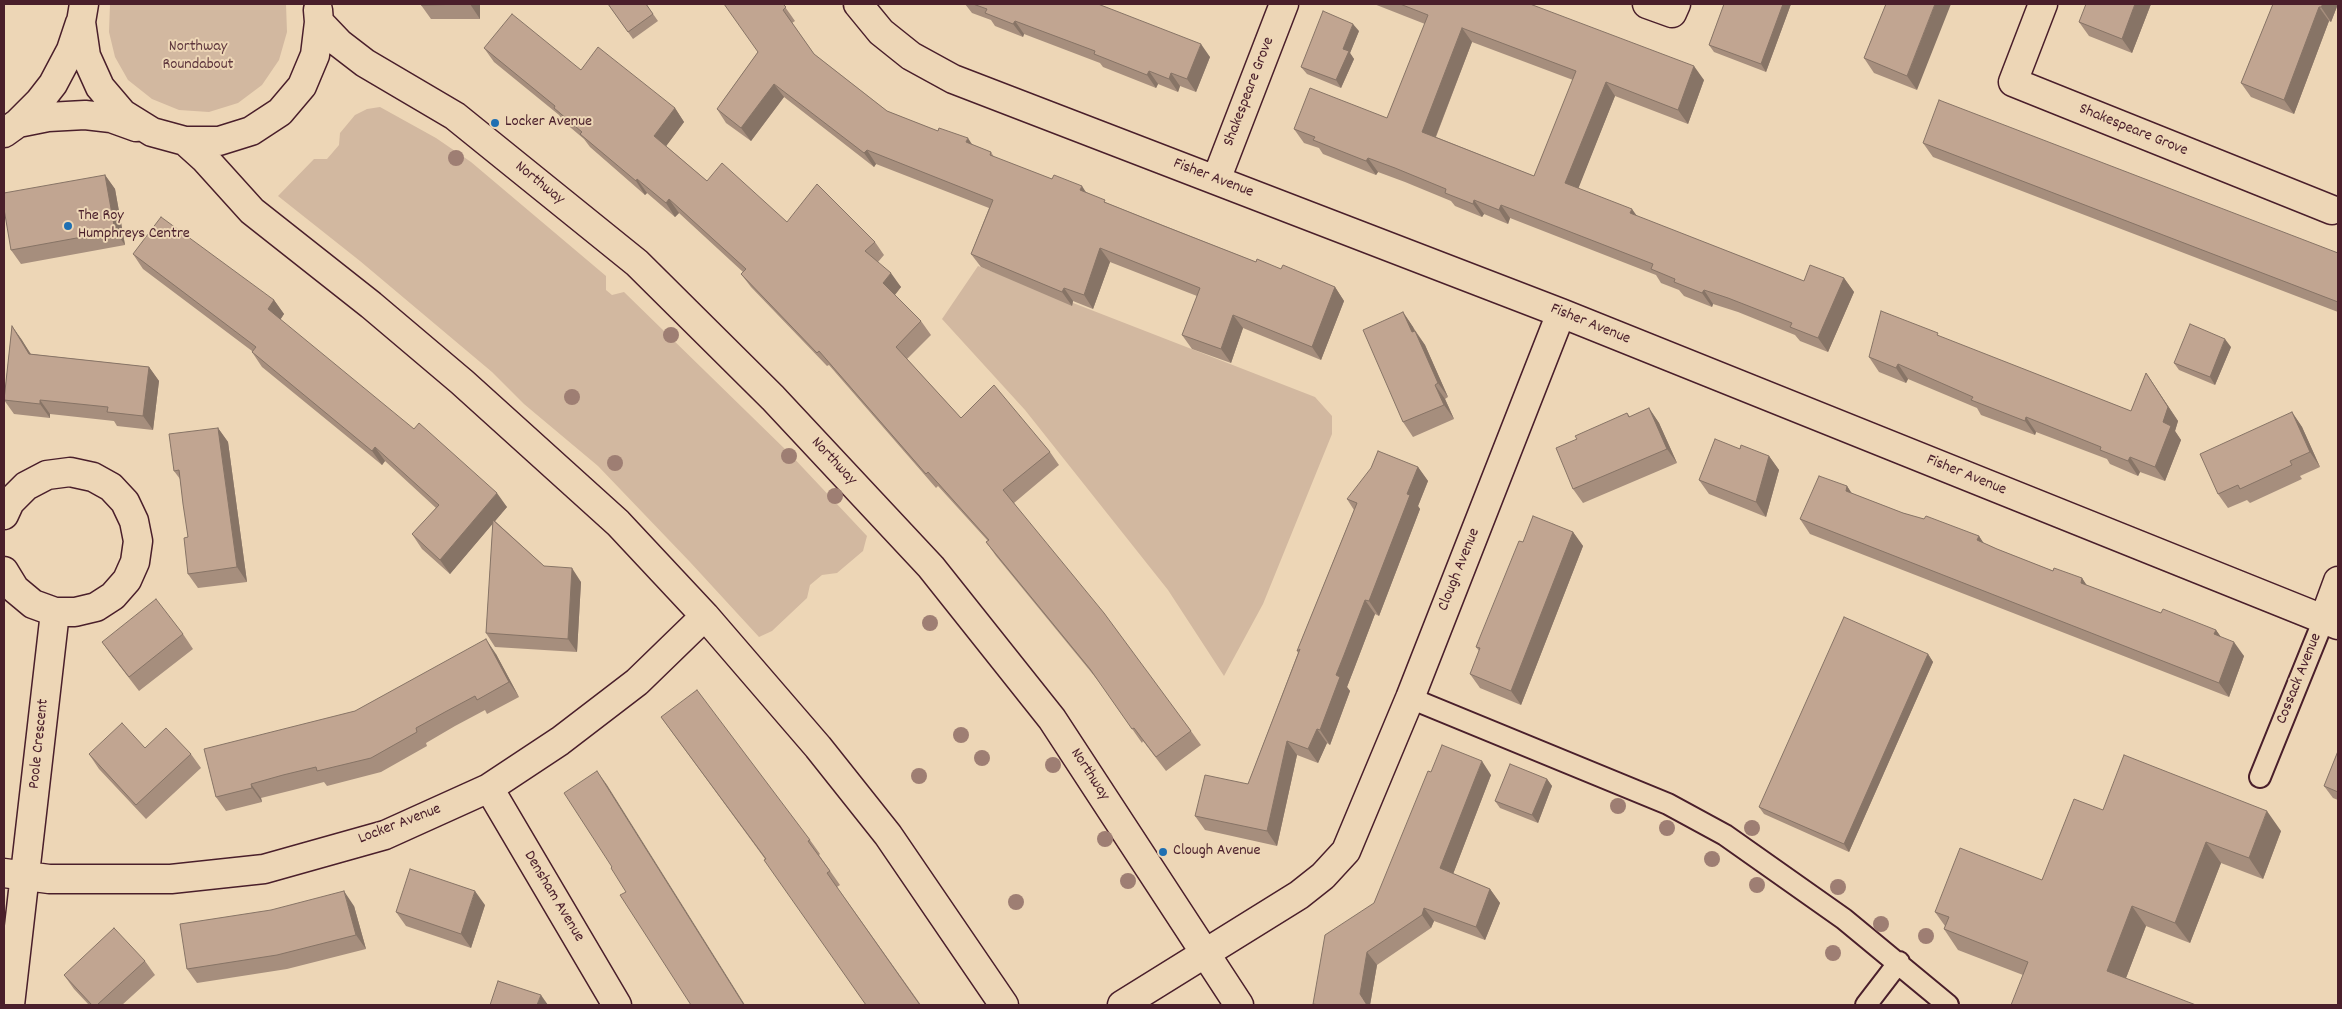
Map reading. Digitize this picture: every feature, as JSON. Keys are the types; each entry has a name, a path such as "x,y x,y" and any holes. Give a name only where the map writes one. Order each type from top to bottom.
{"street":[{"name":"Fisher Avenue","path":"858,4 881,32 911,56 953,79 1561,313 2331,622"},
{"name":"Shakespeare Grove","path":"1216,180 1284,4"},
{"path":"1647,4 1672,13 1676,4"},
{"name":"Shakespeare Grove","path":"2043,4 2013,82 2336,205"},
{"path":"11,128 39,102 53,84 71,50 82,13"},
{"path":"82,13 86,56 100,87 123,114 152,132"},
{"path":"11,128 48,117 84,115 110,118 186,141 219,141 251,131 280,112 302,86 315,55 319,13"},
{"name":"Northway","path":"319,13 339,43 365,63 455,116 637,264 773,398 931,567 1052,719 1239,1005"},
{"path":"186,141 252,211 371,305 462,382 618,523 705,616 818,747 888,835 1004,1005"},
{"name":"Clough Avenue","path":"1122,1005 1207,954 1299,895 1323,876 1346,851 1410,698 1561,313"},
{"path":"4,515 10,502 26,486 47,475 70,472 94,477 111,487 125,502 134,521 138,541 135,562 127,580 113,596 96,607 76,612 55,612 33,604 15,589 4,571"},
{"name":"Cossack Avenue","path":"2331,622 2338,581"},
{"name":"Poole Crescent","path":"10,1005 14,874 55,612"},
{"name":"Locker Avenue","path":"14,874 49,879 171,879 264,869 385,834 489,788 560,741 637,682 705,616"},
{"name":"Densham Avenue","path":"489,788 617,1005"}],"lane":[{"name":"Cossack Avenue","path":"2260,777 2331,622"},
{"path":"1410,698 1676,808 1725,835 1844,920 1899,962 1948,1005"},
{"path":"1866,1005 1899,962"}],"green space":[{"name":"Northway Roundabout","path":"110,4 286,4 287,32 279,60 262,85 238,103 209,112 179,110 152,99 128,80 115,57 109,32"},
{"path":"380,107 436,138 471,162 606,276 606,290 612,295 624,292 789,453 867,536 863,551 837,573 822,575 810,585 807,598 772,631 759,637 598,466 524,404 492,372 360,261 278,196 314,159 327,159 339,145 340,133 355,115 367,109"},
{"path":"978,266 1315,397 1332,416 1332,434 1263,604 1224,676 1168,590 1025,410 942,319"}],"building":[{"path":"421,4 470,4 421,5"},
{"path":"608,4 646,4 653,14 628,32"},
{"path":"724,4 783,4 786,7 783,10 814,54 887,111 938,131 939,128 968,138 966,142 991,152 990,155 1052,179 1054,175 1082,186 1080,190 1105,200 1104,202 1164,226 1256,262 1257,259 1281,269 1283,265 1335,287 1312,347 1233,315 1221,349 1182,335 1200,288 1100,248 1084,295 1064,288 1062,292 971,254 993,200 867,150 864,153 774,84 741,128 717,109 758,52"},
{"path":"973,4 1098,4 1201,44 1187,79 1171,73 1169,79 1149,71 1147,75 1094,54 1095,51 1015,21 1013,24 985,13 987,9"},
{"path":"1400,4 1530,4 1694,66 1678,110 1606,82 1565,183 1632,209 1630,213 1804,281 1810,265 1844,278 1818,338 1790,327 1792,323 1728,298 1704,290 1702,293 1674,282 1675,279 1651,269 1653,264 1501,205 1499,210 1474,200 1473,204 1445,193 1446,189 1368,158 1366,161 1313,140 1315,137 1294,129 1310,88 1387,118 1428,15","holes":["1462,28 1576,71 1534,176 1422,132"]},
{"path":"1724,4 1783,4 1761,64 1709,45"},
{"path":"1886,4 1935,4 1907,76 1864,58"},
{"path":"2086,4 2135,4 2122,39 2079,22"},
{"path":"2273,4 2323,4 2319,7 2284,100 2241,83"},
{"path":"1323,11 1353,24 1343,49 1349,51 1336,80 1301,67"},
{"path":"512,14 581,70 598,47 675,108 654,136 707,181 722,163 787,222 817,184 875,242 865,251 891,273 883,283 921,321 896,347 961,418 994,385 1050,452 1003,490 1104,613 1191,731 1156,757 1134,728 1132,729 1090,669 986,542 989,540 928,472 926,474 819,351 817,353 741,274 746,269 669,199 666,203 637,179 636,181 580,134 582,132 554,108 555,106 484,48"},
{"path":"1939,100 2338,253 2338,302 1923,143"},
{"name":"The Roy Humphreys Centre","path":"105,175 115,231 11,250 4,209 4,193"},
{"path":"161,217 274,300 268,309 414,429 419,423 497,493 440,560 412,534 439,505 375,447 372,451 252,352 256,347 133,254"},
{"path":"1881,311 2131,411 2146,373 2168,407 2163,422 2171,426 2155,467 2130,457 2128,461 2100,450 2101,447 2026,417 2025,421 1971,400 1973,397 1898,364 1896,368 1869,357"},
{"path":"1403,312 1412,332 1415,331 1438,383 1435,385 1444,405 1403,422 1363,330"},
{"path":"2190,324 2225,339 2210,377 2174,363"},
{"path":"12,326 29,354 149,367 143,416 107,412 108,407 40,400 40,404 4,400"},
{"path":"1649,408 1667,449 1573,489 1556,448 1577,439 1575,436 1627,413 1629,417"},
{"path":"2292,412 2310,452 2290,461 2292,465 2240,489 2238,485 2218,494 2200,454"},
{"path":"218,428 237,567 188,574 184,538 188,537 179,470 174,471 169,434"},
{"path":"1715,439 1740,449 1741,445 1769,456 1756,502 1699,480"},
{"path":"1378,451 1418,467 1407,494 1410,495 1369,601 1365,600 1336,675 1340,677 1320,730 1317,729 1308,749 1287,741 1267,831 1195,816 1205,775 1248,784 1300,649 1297,651 1357,503 1347,499 1371,468"},
{"path":"1819,476 1847,486 1846,491 1903,513 1924,519 1926,516 1979,536 1977,540 1997,549 2053,571 2054,568 2082,578 2081,583 2161,613 2163,609 2216,630 2214,634 2234,642 2219,683 1800,519"},
{"path":"1533,516 1573,532 1511,691 1470,674 1480,648 1476,647 1519,541 1523,542"},
{"path":"493,520 544,566 572,568 568,639 486,633"},
{"path":"156,599 183,634 129,677 102,642"},
{"path":"1844,617 1928,654 1844,844 1759,807"},
{"path":"486,639 509,682 477,700 475,696 445,712 416,728 417,732 371,758 317,771 316,767 283,775 251,784 252,788 216,797 204,749 355,711"},
{"path":"697,690 810,840 808,841 830,871 827,873 920,1005 866,1005 764,860 766,859 661,717"},
{"path":"122,723 145,748 166,728 191,754 136,805 89,754"},
{"path":"1442,745 1482,761 1440,868 1490,889 1476,927 1424,908 1422,915 1367,952 1360,994 1367,1005 1313,1004 1325,935 1374,903 1428,771 1431,772"},
{"path":"2338,751 2338,792 2324,786"},
{"path":"2124,755 2267,811 2249,858 2206,842 2175,923 2132,906 2107,971 2196,1005 2011,1005 2028,962 1944,929 1949,917 1935,912 1960,848 2042,880 2074,799 2103,810"},
{"path":"1510,764 1547,779 1532,815 1495,801"},
{"path":"597,771 744,1005 691,1005 620,895 626,892 564,793"},
{"path":"410,869 475,891 461,934 396,912"},
{"path":"344,891 356,935 277,955 187,969 180,924 271,910"},
{"path":"114,928 145,961 97,1005 92,1005 64,975"},
{"path":"498,981 541,995 537,1005 490,1005"}],"place":[{"name":"Locker Avenue","path":"495,123"},
{"name":"The Roy Humphreys Centre","path":"68,226"},
{"name":"Clough Avenue","path":"1163,852"}]}
